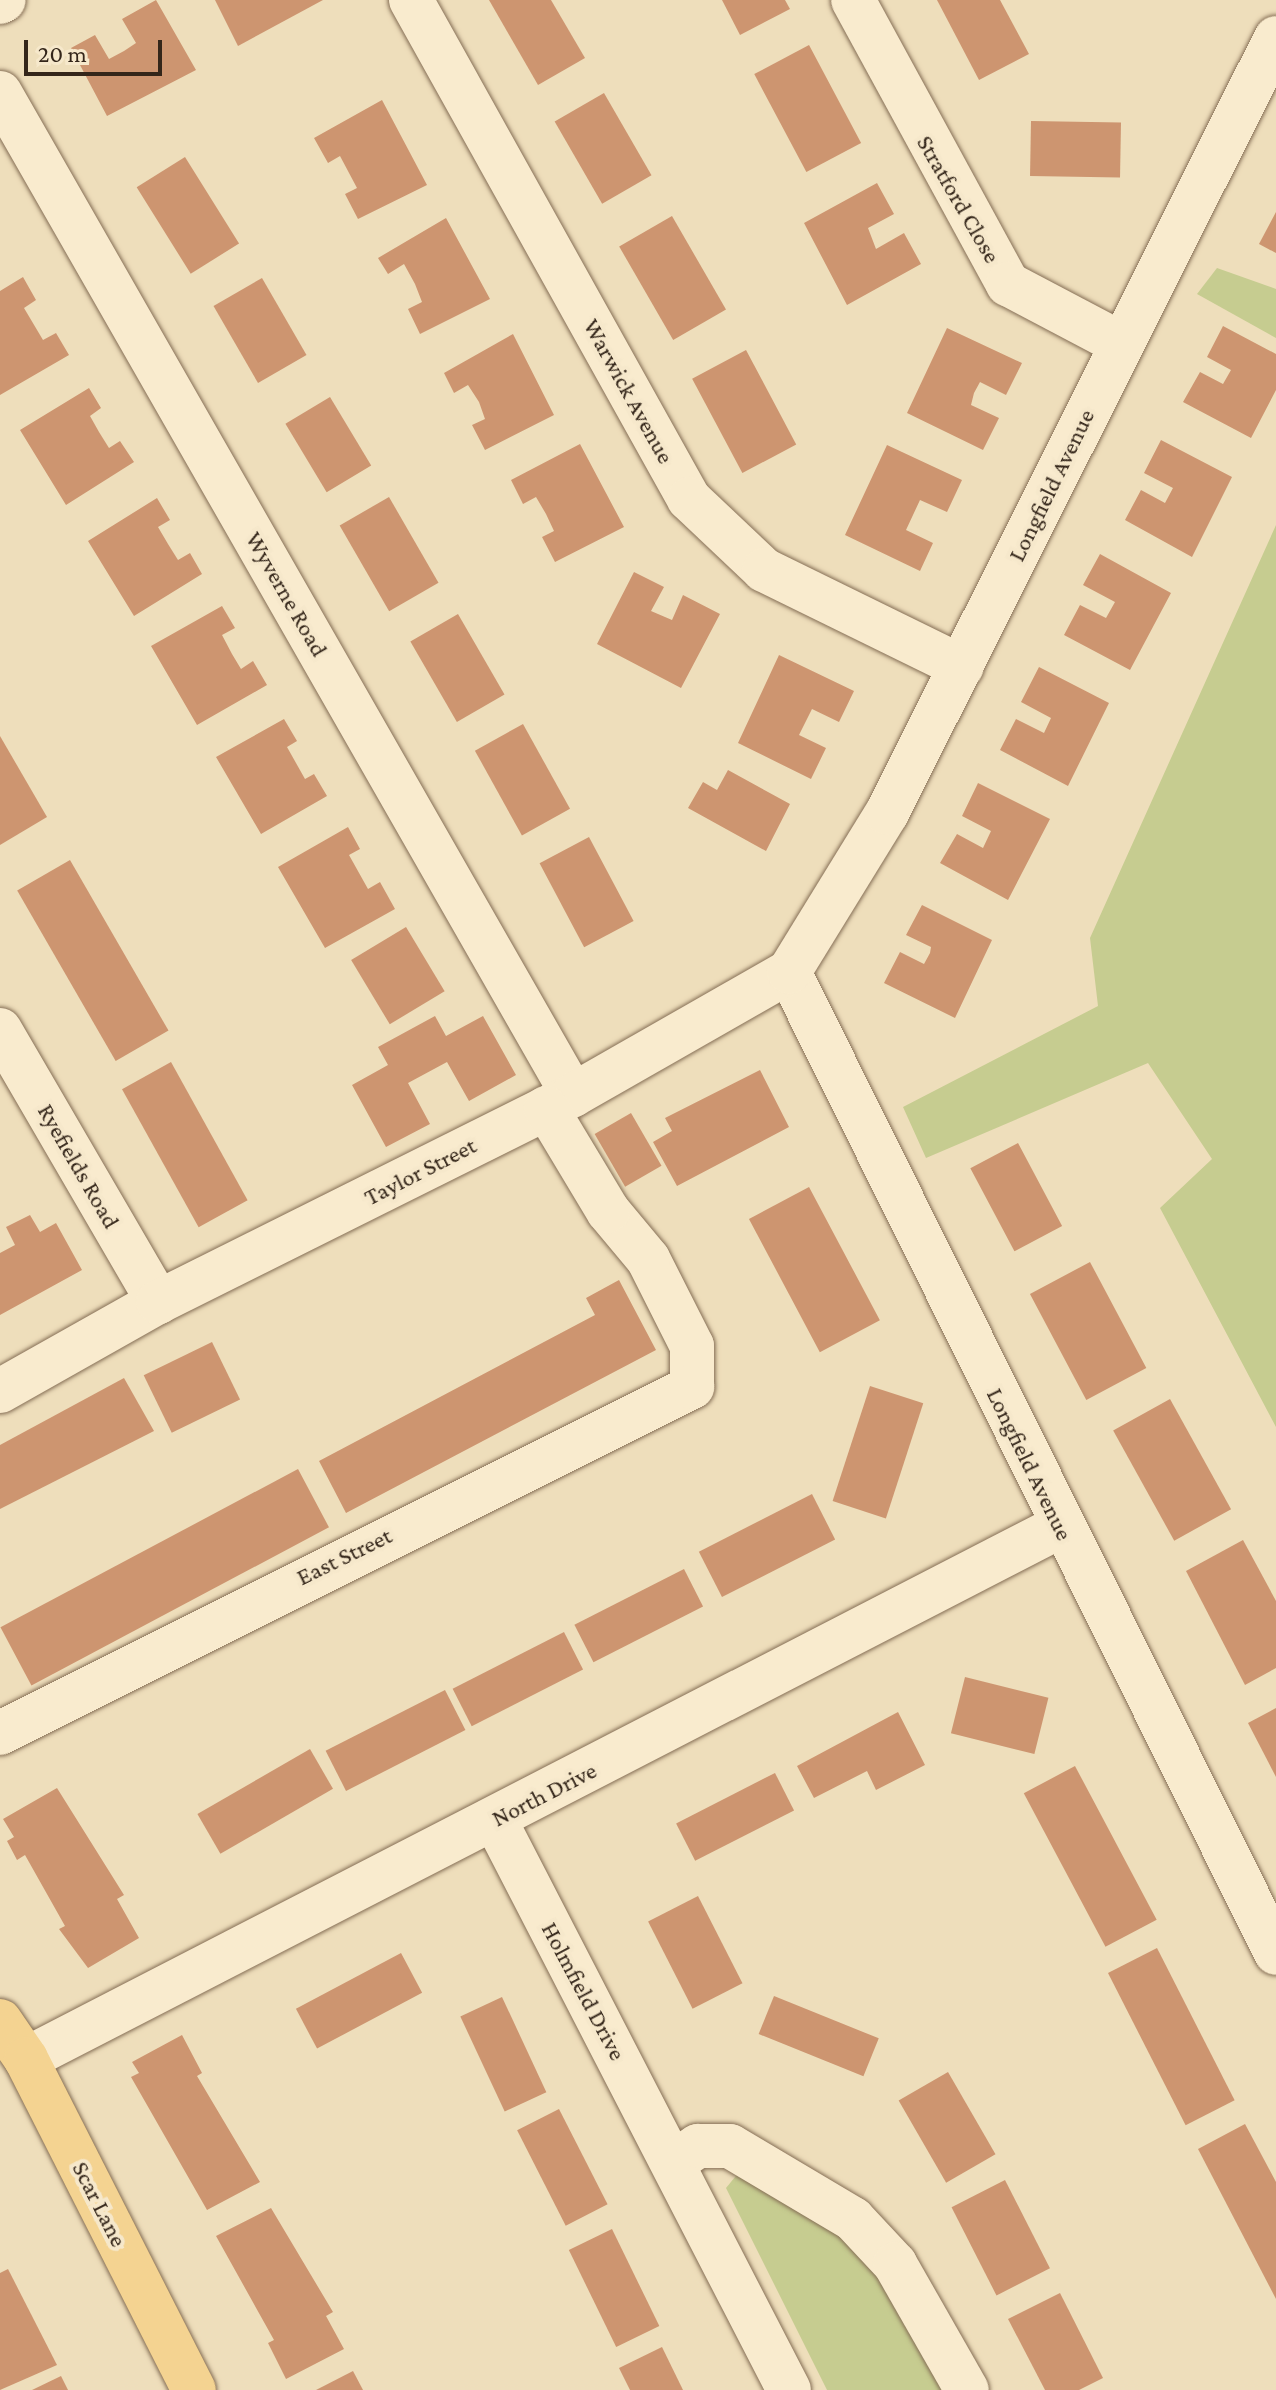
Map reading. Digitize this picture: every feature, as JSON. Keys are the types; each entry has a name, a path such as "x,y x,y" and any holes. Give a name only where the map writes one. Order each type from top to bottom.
{"main road":[{"name":"Scar Lane","path":"0,2021 26,2059 194,2390"}],"street":[{"name":"Warwick Avenue","path":"411,0 689,499 764,570 962,667"},
{"name":"Stratford Close","path":"853,0 1008,284 1120,343"},
{"name":"Longfield Avenue","path":"819,927 962,667 1120,343 1276,38"},
{"name":"Wyverne Road","path":"0,93 560,1102 608,1211 648,1259 692,1346 692,1387"},
{"name":"Taylor Street","path":"0,1391 158,1302 560,1102 789,972 819,927"},
{"name":"Longfield Avenue","path":"789,972 1061,1526 1276,1953"},
{"name":"Ryefields Road","path":"0,1030 158,1302"},
{"name":"East Street","path":"0,1733 692,1387"},
{"name":"North Drive","path":"26,2059 1061,1526"},
{"name":"Holmfield Drive","path":"495,1820 789,2390"},
{"path":"674,2162 698,2146 730,2146 853,2219 895,2264 967,2390"}],"green space":[{"path":"1217,268 1276,289 1276,338 1197,294"},
{"path":"1276,525 1276,1427 1160,1208 1212,1159 1148,1063 926,1158 903,1107 1098,1006 1090,938"},
{"path":"740,2171 768,2176 877,2267 954,2390 827,2390 726,2188"}],"building":[{"path":"156,0 196,70 107,116 71,48 95,35 109,59 124,51 136,43 122,19"},
{"path":"215,0 323,0 238,46"},
{"path":"489,0 551,0 585,58 538,85"},
{"path":"722,0 785,0 790,9 740,35"},
{"path":"937,0 1000,0 1029,54 979,80"},
{"path":"809,45 861,143 806,172 754,74"},
{"path":"604,93 652,175 602,204 555,122"},
{"path":"382,100 427,185 358,219 345,194 357,188 340,156 328,163 314,138"},
{"path":"1031,121 1121,123 1120,178 1030,176"},
{"path":"185,157 239,244 191,274 137,187"},
{"path":"877,183 894,214 868,228 876,249 904,233 921,264 847,305 804,223"},
{"path":"1276,212 1276,253 1259,244"},
{"path":"672,216 726,310 673,340 619,246"},
{"path":"446,218 490,299 420,334 408,309 422,302 404,264 388,274 378,258"},
{"path":"23,277 36,300 24,308 43,340 56,333 69,355 0,395 0,291"},
{"path":"262,278 306,355 258,383 214,306"},
{"path":"1223,326 1276,354 1276,390 1251,438 1183,402 1200,372 1223,384 1231,370 1207,357"},
{"path":"947,328 1022,363 1006,395 980,382 974,393 971,405 999,418 983,450 907,413"},
{"path":"513,334 554,415 485,450 472,425 485,419 479,402 468,385 454,393 444,373"},
{"path":"746,350 796,444 742,473 692,379"},
{"path":"89,388 101,408 90,416 99,432 109,448 120,441 134,462 66,505 20,430"},
{"path":"330,397 371,466 327,492 285,424"},
{"path":"1161,440 1232,477 1192,557 1125,520 1141,490 1165,503 1173,488 1144,473"},
{"path":"580,444 624,527 555,562 542,537 554,531 546,514 536,497 523,504 511,480"},
{"path":"887,445 962,480 947,512 920,500 906,530 933,543 920,571 845,535"},
{"path":"389,497 438,583 389,611 340,526"},
{"path":"157,498 170,520 158,527 168,544 178,560 190,553 202,574 134,616 88,541"},
{"path":"1100,554 1171,593 1130,670 1064,635 1080,605 1106,618 1115,602 1083,585"},
{"path":"634,572 664,587 651,611 672,620 683,595 720,614 681,688 597,644"},
{"path":"222,606 235,628 222,635 232,654 241,669 253,661 267,685 197,725 151,646"},
{"path":"458,614 505,695 457,722 410,642"},
{"path":"779,655 854,691 839,722 812,709 799,735 826,748 811,779 738,743"},
{"path":"1039,667 1109,703 1068,786 1000,750 1016,719 1044,733 1051,718 1021,702"},
{"path":"284,719 297,741 287,747 305,779 314,774 327,796 261,834 216,757"},
{"path":"523,724 570,809 522,836 475,751"},
{"path":"0,736 47,817 0,845"},
{"path":"728,770 790,804 766,851 688,808 703,782 717,790"},
{"path":"978,783 1050,819 1008,900 940,863 957,834 983,848 991,831 962,816"},
{"path":"348,827 360,849 349,855 368,889 380,882 395,909 325,948 278,867"},
{"path":"589,837 634,921 584,947 540,863"},
{"path":"70,860 168,1031 116,1061 17,890"},
{"path":"922,905 992,940 955,1018 884,983 900,952 924,964 930,953 931,947 906,935"},
{"path":"406,927 445,991 390,1024 351,960"},
{"path":"435,1016 446,1036 483,1016 516,1075 469,1101 447,1062 408,1083 430,1124 386,1147 352,1085 388,1065 378,1047"},
{"path":"171,1062 248,1200 199,1227 122,1089"},
{"path":"760,1070 789,1127 677,1186 653,1142 672,1131 665,1118"},
{"path":"631,1113 662,1166 625,1187 595,1134"},
{"path":"1018,1143 1062,1226 1014,1251 970,1168"},
{"path":"809,1187 880,1320 820,1352 749,1219"},
{"path":"30,1215 40,1232 56,1223 82,1270 0,1315 0,1253 15,1245 6,1227"},
{"path":"1090,1262 1146,1368 1086,1400 1030,1294"},
{"path":"619,1280 656,1350 346,1513 319,1461 595,1315 586,1298"},
{"path":"212,1342 240,1400 172,1433 144,1375"},
{"path":"124,1378 154,1431 0,1509 0,1445"},
{"path":"870,1386 923,1403 886,1518 833,1501"},
{"path":"1170,1399 1231,1509 1174,1541 1113,1431"},
{"path":"298,1469 329,1527 31,1685 0,1627"},
{"path":"812,1494 835,1539 722,1597 699,1552"},
{"path":"1243,1540 1276,1601 1276,1668 1245,1685 1186,1571"},
{"path":"684,1569 703,1606 593,1662 574,1625"},
{"path":"564,1632 583,1669 472,1726 453,1689"},
{"path":"965,1677 1048,1698 1034,1754 951,1733"},
{"path":"445,1690 465,1730 346,1791 326,1751"},
{"path":"1276,1708 1276,1777 1248,1723"},
{"path":"898,1712 925,1765 876,1790 867,1771 814,1798 797,1766"},
{"path":"310,1749 333,1789 220,1854 197,1814"},
{"path":"1075,1766 1157,1920 1105,1947 1024,1793"},
{"path":"775,1773 794,1810 695,1861 676,1823"},
{"path":"57,1788 124,1895 117,1899 139,1938 88,1968 59,1929 65,1926 25,1855 17,1860 7,1841 14,1837 3,1819"},
{"path":"698,1896 742,1983 693,2009 648,1921"},
{"path":"1157,1948 1235,2100 1186,2125 1108,1973"},
{"path":"401,1953 422,1993 317,2049 296,2009"},
{"path":"774,1996 879,2038 863,2076 759,2034"},
{"path":"502,1997 546,2092 505,2112 460,2016"},
{"path":"182,2035 202,2073 197,2076 260,2182 207,2210 131,2077 139,2073 132,2062"},
{"path":"948,2072 996,2154 946,2183 899,2100"},
{"path":"559,2109 608,2204 566,2226 517,2130"},
{"path":"1245,2124 1276,2182 1276,2299 1198,2149"},
{"path":"1005,2180 1050,2268 996,2295 952,2207"},
{"path":"271,2208 333,2312 326,2316 344,2349 286,2379 268,2343 274,2340 216,2236"},
{"path":"612,2229 659,2326 616,2347 569,2250"},
{"path":"8,2269 57,2365 0,2390 0,2273"},
{"path":"1060,2293 1103,2378 1079,2390 1045,2390 1008,2319"},
{"path":"662,2347 683,2390 630,2390 619,2368"},
{"path":"353,2371 363,2390 316,2390"},
{"path":"61,2376 68,2390 32,2390"}]}
